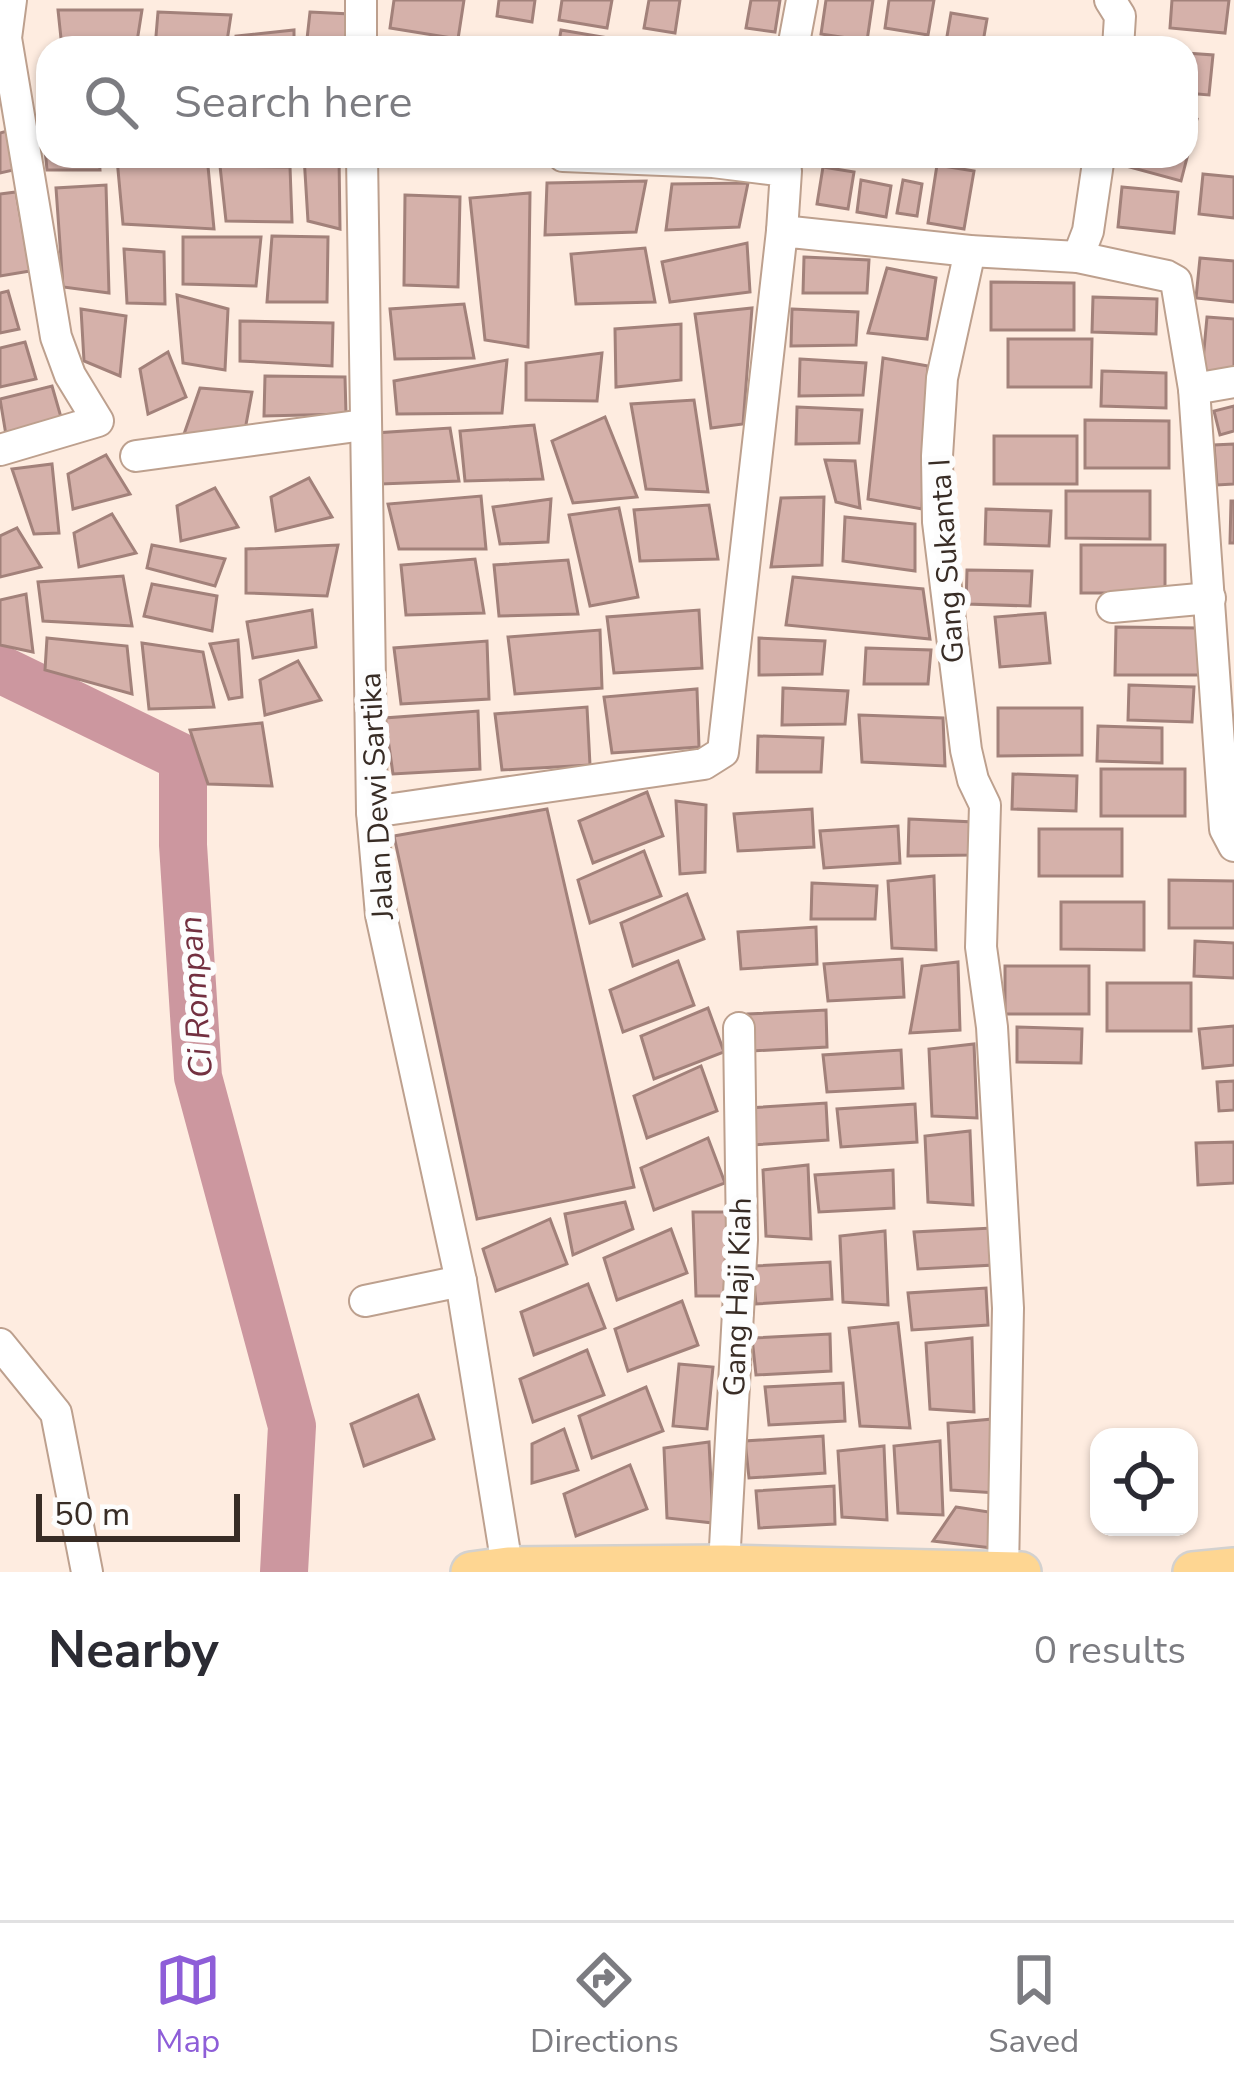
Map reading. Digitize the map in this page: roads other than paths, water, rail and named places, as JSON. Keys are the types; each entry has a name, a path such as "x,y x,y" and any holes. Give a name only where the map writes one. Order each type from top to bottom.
{"main road":[{"path":"496,1570 724,1565 1021,1572"},
{"path":"1193,1572 1234,1568"}],"street":[{"path":"0,450 98,422 70,375 56,337 3,38 11,0"},
{"path":"361,0 361,36"},
{"path":"795,36 802,0"},
{"path":"1110,0 1120,16 1119,36"},
{"name":"Jalan Dewi Sartika","path":"362,168 372,812 381,915 461,1281 496,1570"},
{"path":"372,812 704,764 723,752 786,168"},
{"path":"1078,257 1088,231 1098,168"},
{"path":"782,231 1078,257 1176,281 1194,389 1225,829 1234,846"},
{"name":"Gang Sukanta I","path":"970,251 942,377 938,522 966,750 985,805 981,947 992,1027 1007,1308 1003,1571"},
{"path":"1194,389 1234,382"},
{"path":"136,456 364,425"},
{"path":"1112,608 1210,598"},
{"name":"Gang Haji Kiah","path":"724,1565 742,1240 739,1028"},
{"path":"365,1301 461,1281"},
{"path":"6,1360 56,1413 87,1572"}],"waterway":[{"name":"Ci Rompan","path":"0,669 183,758 183,845 198,1077 292,1426 284,1572"}]}
